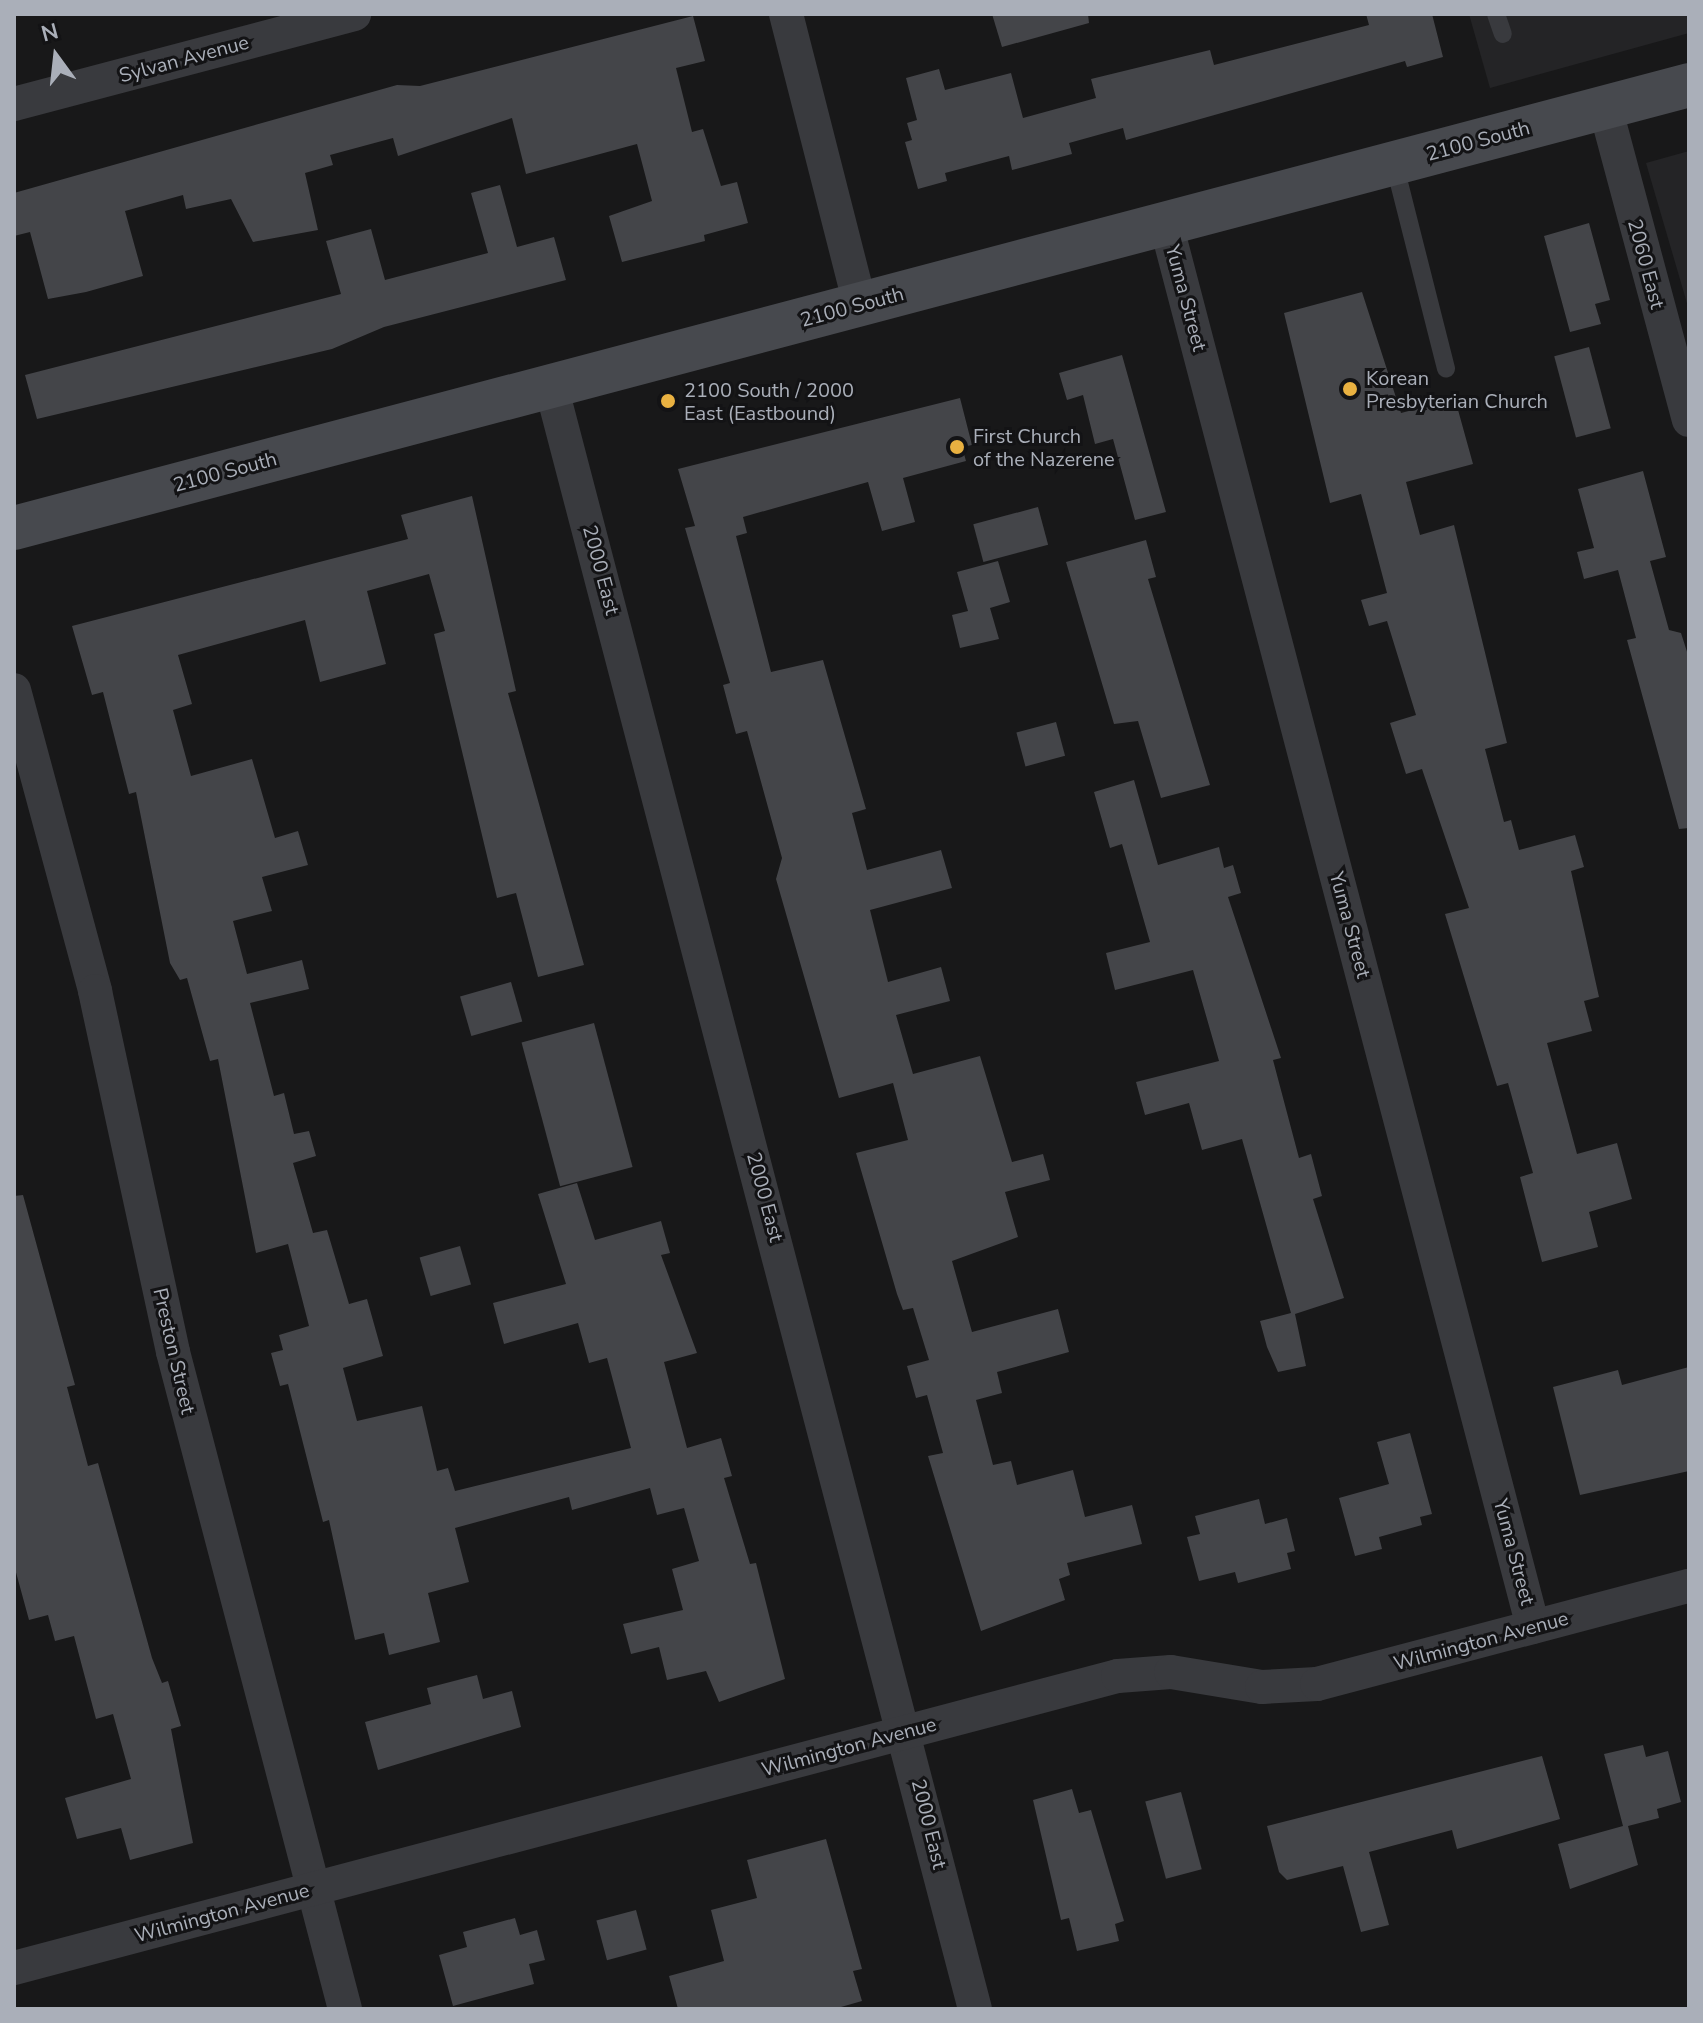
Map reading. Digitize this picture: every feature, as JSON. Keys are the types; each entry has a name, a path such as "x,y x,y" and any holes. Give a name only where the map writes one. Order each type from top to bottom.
{"main road":[{"name":"2100 South","path":"14,528 1689,85"}],"street":[{"name":"Sylvan Avenue","path":"14,104 354,14"},
{"path":"786,14 860,304"},
{"name":"2060 East","path":"1605,107 1689,420"},
{"name":"Yuma Street","path":"1166,224 1533,1627"},
{"name":"2000 East","path":"551,386 906,1732 975,2009"},
{"name":"Preston Street","path":"14,690 95,991 173,1352 345,2009"},
{"name":"Wilmington Avenue","path":"14,1968 1118,1676 1171,1672 1262,1687 1317,1684 1689,1586"}],"lane":[{"path":"1496,14 1503,34"},
{"path":"1394,163 1446,369"}],"shaded area":[{"path":"1469,14 1689,14 1689,33 1490,88"},
{"path":"1689,151 1689,310 1646,163"}],"building":[{"path":"992,14 1088,14 1089,23 1002,47"},
{"path":"1366,14 1432,14 1443,57 1407,67 1405,61 1126,140 1123,128 1069,143 1072,154 1012,170 1009,156 945,173 947,181 918,189 905,142 912,140 907,123 917,120 906,78 939,69 945,90 1011,73 1023,118 1096,98 1091,79 1210,50 1214,65 1369,25"},
{"path":"693,16 705,61 676,68 692,132 703,129 721,186 737,182 748,223 704,235 705,241 622,262 609,216 652,201 637,144 526,174 512,118 398,156 393,138 330,155 333,165 305,173 318,230 253,242 231,199 186,209 183,195 125,211 143,276 86,292 48,299 30,232 14,236 14,193 397,85 420,86"},
{"path":"500,185 517,247 554,237 566,280 384,327 332,349 37,419 25,375 341,294 326,241 371,229 385,280 488,253 471,193"},
{"path":"1589,223 1610,300 1595,304 1601,324 1570,332 1544,236"},
{"path":"1362,292 1401,413 1455,399 1473,464 1406,482 1420,535 1454,525 1507,743 1485,749 1504,822 1511,820 1519,850 1575,835 1584,867 1571,871 1599,997 1584,1001 1592,1031 1547,1043 1577,1154 1617,1143 1632,1199 1589,1212 1598,1247 1542,1262 1520,1177 1533,1173 1508,1083 1497,1086 1445,914 1469,908 1422,769 1406,774 1390,723 1416,715 1387,621 1369,626 1361,600 1387,593 1361,494 1330,503 1284,313"},
{"path":"1589,347 1611,428 1576,437 1554,356"},
{"path":"1122,355 1166,512 1135,520 1113,439 1095,444 1083,395 1067,400 1059,373"},
{"path":"960,398 972,445 962,447 966,461 903,478 915,522 882,531 868,482 743,517 747,533 736,536 771,672 823,660 866,809 852,813 867,870 941,850 952,888 870,910 888,982 941,967 950,1001 896,1015 913,1074 980,1056 1012,1162 1043,1154 1050,1180 1005,1192 1018,1237 952,1261 972,1332 1058,1309 1069,1352 997,1372 1002,1393 976,1400 993,1465 1011,1461 1017,1485 1073,1470 1085,1517 1132,1505 1142,1544 1067,1563 1070,1575 1059,1579 1065,1600 981,1631 928,1456 943,1453 927,1395 916,1398 907,1366 929,1360 913,1308 903,1310 897,1294 856,1153 908,1140 893,1083 839,1098 776,879 782,858 747,731 736,734 723,685 730,683 685,528 695,526 678,469"},
{"path":"1643,471 1666,557 1650,561 1669,630 1681,633 1689,658 1689,828 1679,829 1627,640 1636,638 1618,570 1584,579 1577,552 1594,548 1578,489"},
{"path":"472,496 516,691 508,693 584,965 538,977 516,893 497,898 434,634 445,631 429,574 367,591 386,664 320,682 305,620 178,655 192,704 173,710 191,776 252,759 275,838 298,831 308,865 262,877 272,911 233,921 247,974 302,960 309,989 250,1003 274,1096 284,1093 294,1134 309,1131 316,1156 293,1163 313,1233 327,1230 349,1304 367,1299 383,1356 343,1368 357,1421 422,1406 437,1471 448,1468 455,1491 631,1448 607,1358 589,1363 578,1323 504,1344 493,1303 566,1284 538,1194 577,1183 595,1240 661,1221 670,1253 661,1255 697,1353 664,1362 687,1448 721,1438 732,1476 724,1478 750,1564 756,1563 785,1679 719,1702 706,1671 667,1680 659,1647 631,1654 623,1624 683,1610 672,1569 699,1561 684,1508 657,1515 650,1488 572,1510 569,1497 455,1528 469,1582 428,1593 440,1642 389,1655 384,1633 355,1640 329,1520 323,1522 288,1384 280,1386 271,1353 283,1350 279,1335 309,1326 288,1244 256,1253 218,1059 210,1061 187,978 180,980 170,963 136,792 129,794 103,692 92,695 72,626 408,539 401,515"},
{"path":"1038,507 1048,545 983,562 973,524"},
{"path":"1146,540 1156,577 1148,579 1210,785 1161,798 1138,721 1114,724 1066,562"},
{"path":"998,561 1010,602 990,608 999,639 960,648 952,615 968,611 957,572"},
{"path":"1056,722 1065,756 1025,766 1016,733"},
{"path":"1134,780 1158,865 1219,847 1224,868 1233,865 1241,893 1228,897 1281,1058 1273,1060 1299,1158 1311,1154 1322,1196 1313,1199 1344,1298 1295,1314 1306,1366 1278,1372 1267,1347 1260,1321 1291,1313 1242,1139 1202,1150 1189,1103 1145,1115 1136,1082 1219,1061 1193,970 1115,990 1106,953 1150,942 1122,844 1110,848 1094,792"},
{"path":"511,982 522,1021 471,1036 460,997"},
{"path":"594,1023 633,1167 560,1186 522,1042"},
{"path":"23,1195 75,1385 67,1387 88,1466 98,1463 152,1658 162,1683 168,1681 181,1726 171,1729 193,1843 130,1860 121,1828 77,1839 65,1798 131,1779 113,1714 96,1719 74,1636 55,1641 48,1615 29,1620 14,1565 14,1196"},
{"path":"460,1246 471,1284 431,1296 420,1258"},
{"path":"1689,1367 1689,1471 1580,1495 1553,1387 1618,1370 1622,1385"},
{"path":"1410,1433 1432,1514 1420,1517 1422,1525 1379,1537 1382,1549 1355,1556 1339,1498 1389,1484 1377,1442"},
{"path":"1259,1499 1265,1524 1287,1518 1295,1551 1287,1553 1291,1569 1238,1583 1235,1572 1199,1581 1187,1537 1200,1534 1195,1516"},
{"path":"477,1675 483,1699 512,1691 521,1727 378,1770 365,1722 431,1704 427,1688"},
{"path":"1643,1745 1646,1757 1668,1751 1681,1802 1657,1809 1659,1818 1628,1826 1638,1865 1570,1889 1558,1844 1623,1826 1604,1754"},
{"path":"1542,1756 1560,1819 1457,1849 1452,1830 1369,1852 1389,1925 1361,1932 1343,1866 1287,1880 1279,1872 1267,1826"},
{"path":"1072,1789 1079,1813 1091,1810 1124,1921 1115,1924 1119,1941 1077,1951 1069,1918 1061,1920 1033,1800"},
{"path":"1181,1792 1202,1869 1166,1879 1145,1802"},
{"path":"826,1839 862,1969 853,1971 862,2001 834,2009 678,2009 669,1976 724,1961 711,1910 757,1898 747,1860"},
{"path":"636,1910 647,1950 607,1960 596,1921"},
{"path":"515,1918 520,1935 537,1930 545,1960 529,1964 534,1984 453,2006 439,1955 467,1947 463,1932"}],"place":[{"name":"Korean Presbyterian Church","path":"1350,389"},
{"name":"2100 South / 2000 East (Eastbound)","path":"668,401"},
{"name":"First Church of the Nazerene","path":"957,447"}]}
